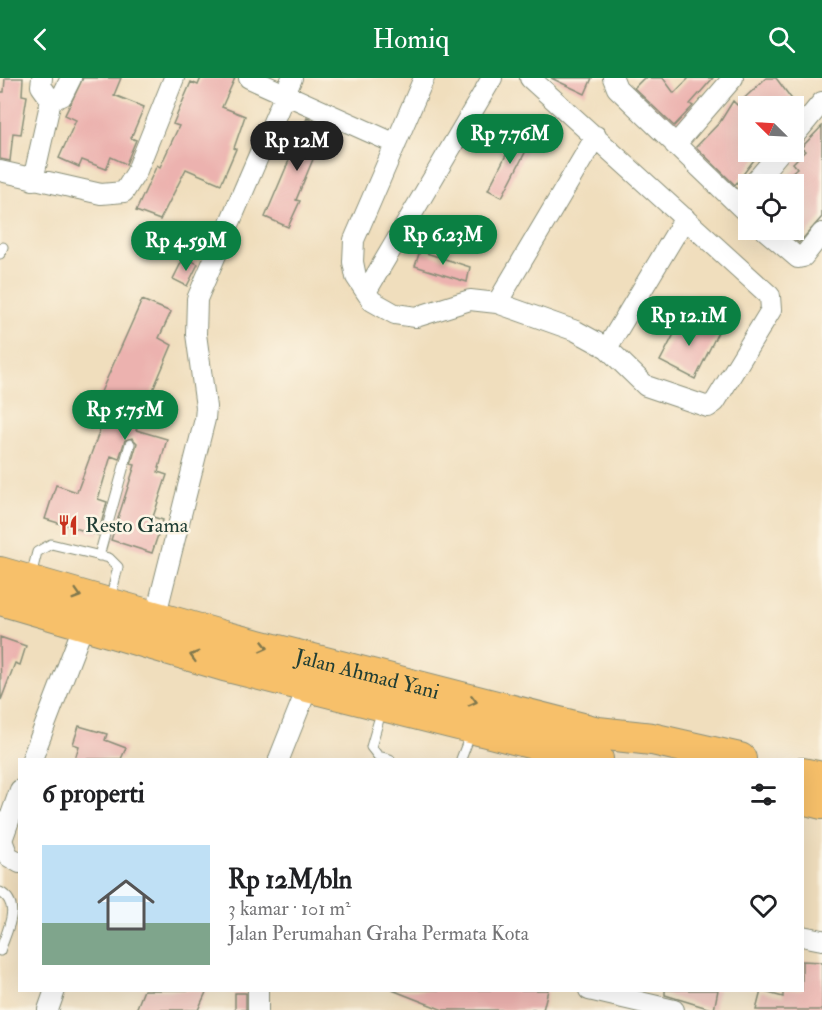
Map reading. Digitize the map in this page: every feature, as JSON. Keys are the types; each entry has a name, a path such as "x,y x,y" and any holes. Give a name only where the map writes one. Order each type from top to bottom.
{"highway":[{"name":"Jalan Ahmad Yani","path":"0,573 155,618 226,651 597,750 652,739 736,758"},
{"path":"0,599 84,624 226,651 308,686 472,728 597,750"},
{"path":"804,774 822,778"},
{"path":"804,798 822,803"}],"street":[{"path":"33,180 51,100 41,86 42,78"},
{"path":"51,100 62,96 71,78"},
{"path":"0,171 101,194 124,192 136,173 174,78"},
{"path":"249,78 289,86 396,144"},
{"path":"424,78 354,240 353,262 356,277 372,301 395,314 416,317 470,300 497,303 576,331 607,348 646,386 656,392 702,407 715,402 773,302 770,296 530,78"},
{"path":"366,292 492,78"},
{"path":"675,145 733,78"},
{"path":"619,81 675,145 738,196"},
{"path":"155,618 202,440 206,407 195,308 289,86"},
{"path":"804,124 822,102"},
{"path":"497,303 596,136"},
{"path":"761,174 772,162"},
{"path":"607,348 685,218"},
{"path":"777,240 798,258 802,257 822,233"},
{"path":"32,758 84,624"},
{"path":"279,758 308,686"},
{"path":"18,796 2,840 8,856 18,862"},
{"path":"804,936 822,940"},
{"path":"48,1010 54,992"},
{"path":"258,992 258,1010"},
{"path":"598,992 674,1010"}],"lane":[{"path":"99,556 130,444"},
{"path":"30,582 37,552 43,546 51,544 99,556 114,561 118,567 109,605"},
{"path":"382,705 371,747 378,756 386,758"},
{"path":"461,758 472,728"},
{"path":"0,892 12,902 13,910 0,951"}],"building":[{"path":"5,78 23,78 22,95 27,96 21,134 13,133 10,161 0,159 0,92 4,92"},
{"path":"83,78 121,78 114,95 144,107 131,138 136,140 126,164 111,157 106,169 82,160 79,167 59,158 76,120 65,115"},
{"path":"201,78 235,78 222,107 245,116 234,148 236,149 221,184 186,169 160,220 136,211 157,165 160,167 179,126 173,124 191,82 198,85"},
{"path":"551,78 592,78 585,94"},
{"path":"644,78 663,78 674,93 689,78 713,78 690,104 693,106 674,126 634,88"},
{"path":"766,78 776,78 790,96 747,96"},
{"path":"733,101 737,105 738,162 752,162 743,174 738,174 738,181 735,185 696,147 720,122"},
{"path":"307,118 331,129 320,154 316,152 296,200 300,201 288,227 265,217"},
{"path":"822,126 822,217 804,237 804,174 790,174 797,168 794,162 804,162 804,145"},
{"path":"518,132 531,141 502,197 488,190"},
{"path":"420,251 470,267 467,282 415,266"},
{"path":"184,257 198,264 187,286 173,279"},
{"path":"142,300 171,312 159,338 172,345 136,430 167,439 158,472 167,475 153,517 163,520 152,553 111,540 135,465 131,464 137,443 132,438 125,440 119,459 111,456 98,499 107,502 98,535 45,519 56,485 77,492 108,408 96,403"},
{"path":"684,315 718,332 695,379 660,361"},
{"path":"0,637 26,646 20,665 15,663 1,700"},
{"path":"79,726 107,734 105,740 126,748 121,758 75,758 79,746 73,744"},
{"path":"804,961 822,962 822,1010 756,1010 761,992 783,997 783,992 804,992"},
{"path":"143,992 206,992 198,1010 136,1010"},
{"path":"397,992 548,992 543,1010 443,1010"},
{"path":"665,992 718,992 714,1010 665,995"},
{"path":"235,993 246,993 246,1010 235,1010"}],"place":[{"name":"Resto Gama","path":"68,525"}]}
